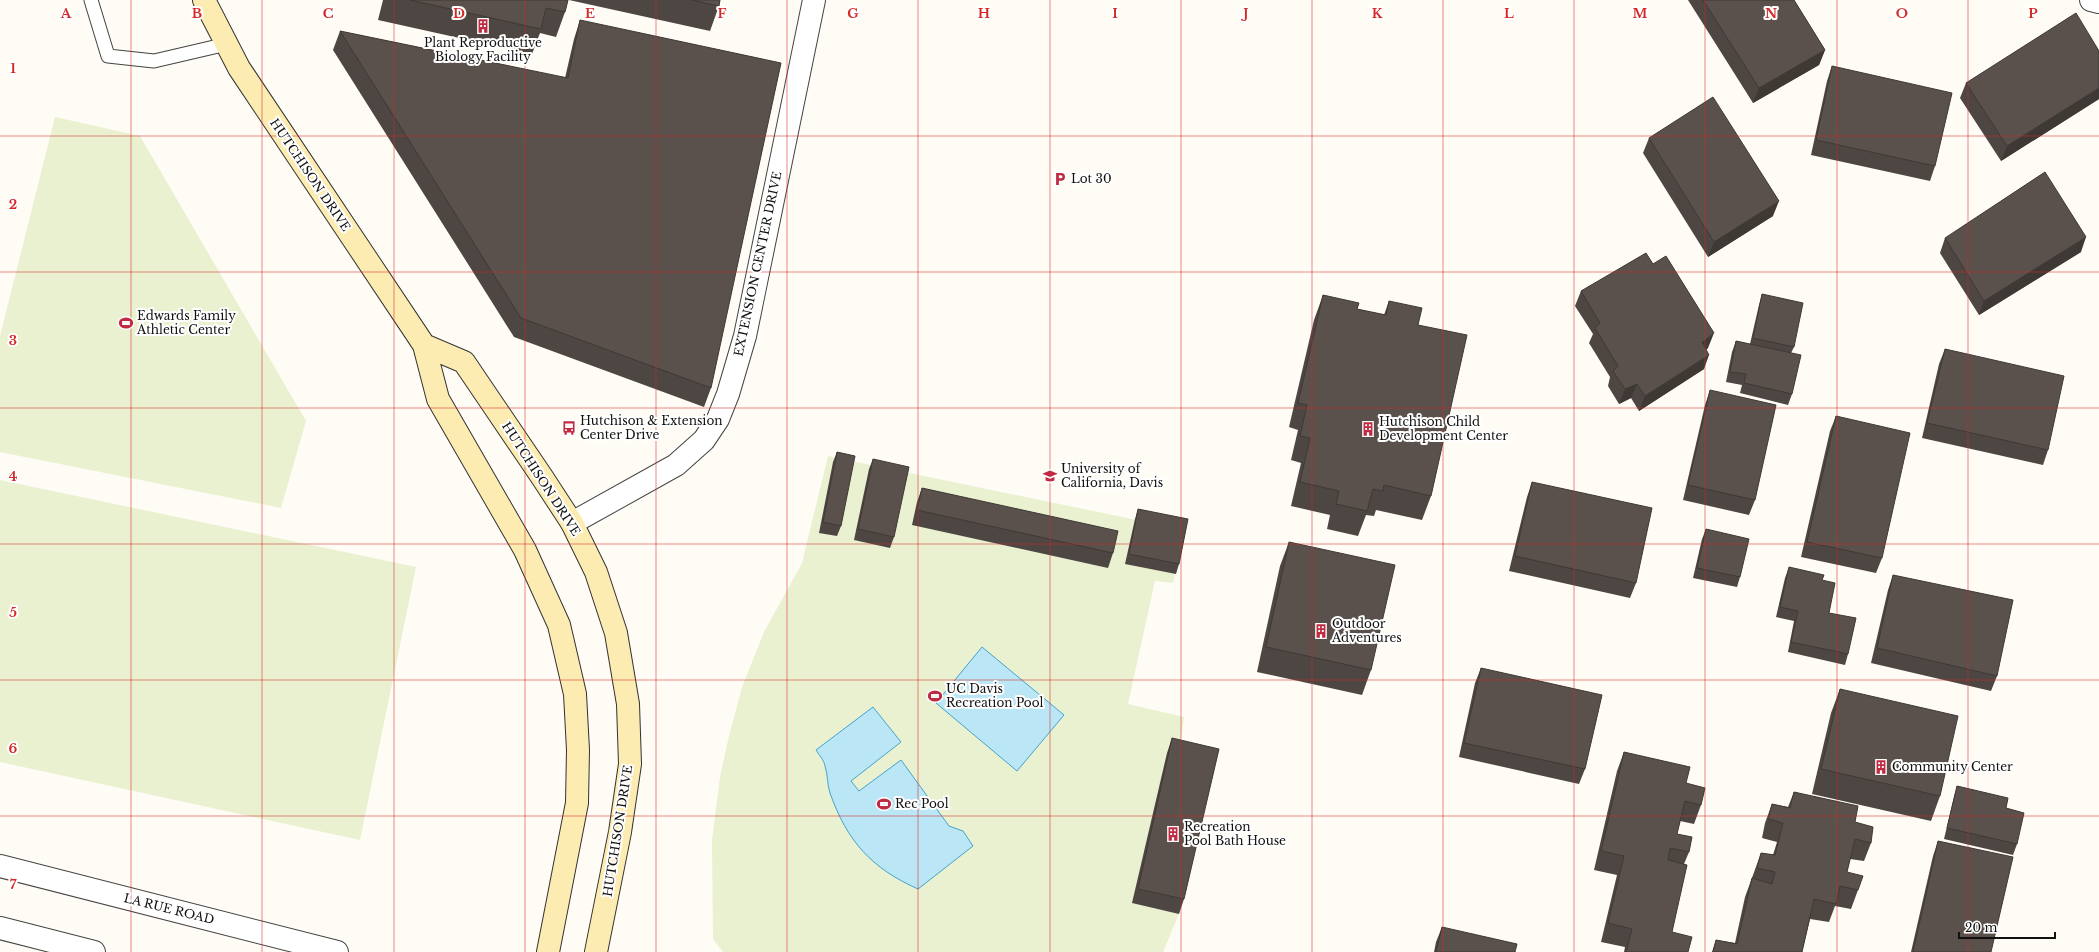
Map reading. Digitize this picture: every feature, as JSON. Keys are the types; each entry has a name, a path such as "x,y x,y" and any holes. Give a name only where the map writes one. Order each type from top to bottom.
{"main road":[{"name":"HUTCHISON DRIVE","path":"204,0 239,68 424,345 438,399 525,550 559,625 575,694 578,750 577,803 548,952"},
{"name":"HUTCHISON DRIVE","path":"424,345 464,362 572,523 596,572 616,634 628,704 630,764 620,832 596,952"}],"street":[{"name":"EXTENSION CENTER DRIVE","path":"572,523 676,465 704,440 718,419 728,394 745,336 814,0"},
{"path":"2091,0 2099,2"},
{"name":"LA RUE ROAD","path":"0,866 337,952"},
{"path":"0,928 94,952"}],"lane":[{"path":"91,0 108,56 154,61 227,44"}],"green space":[{"name":"Edwards Family Athletic Center","path":"55,117 140,136 306,421 281,508 0,452 0,336"},
{"name":"UC Davis Recreation Pool","path":"828,456 1185,530 1173,583 1155,581 1128,704 1184,717 1179,754 1213,764 1179,914 1163,952 723,952 713,939 712,840 720,777 728,740 742,687 764,632 802,563"},
{"path":"0,480 416,567 360,840 0,762"}],"water":[{"path":"982,647 1064,715 1017,771 936,703"},
{"name":"Rec Pool","path":"873,707 901,742 851,781 859,791 901,760 949,826 963,831 973,846 918,889 901,881 874,862 853,839 837,810 829,790 827,773 823,760 816,750"}],"building":[{"path":"410,0 568,0 565,12 546,8 541,29"},
{"path":"692,0 720,0 719,6"},
{"path":"1703,0 1794,0 1825,50 1759,88"},
{"path":"2076,13 2099,51 2099,88 2007,146 1966,83"},
{"path":"580,20 781,63 711,388 521,318 340,31 568,78"},
{"path":"1832,66 1952,93 1935,166 1816,140"},
{"path":"1713,97 1779,201 1714,242 1649,138"},
{"path":"2045,172 2086,237 1984,301 1945,238"},
{"path":"1646,253 1653,264 1666,256 1714,333 1702,342 1709,355 1645,396 1637,384 1625,389 1613,371 1618,366 1595,328 1600,323 1581,291"},
{"path":"1762,294 1803,303 1794,347 1753,338"},
{"name":"Hutchison Child Development Center","path":"1323,295 1359,303 1357,309 1386,315 1389,301 1422,308 1418,325 1467,335 1431,496 1384,485 1383,491 1373,489 1367,511 1336,504 1339,491 1300,482 1310,438 1300,436 1307,405 1298,403"},
{"path":"1736,341 1801,355 1792,394 1744,383 1746,374 1730,372"},
{"path":"1945,349 2064,376 2048,450 1927,423"},
{"path":"1710,390 1776,405 1755,500 1688,485"},
{"path":"1836,416 1910,433 1882,558 1807,542"},
{"path":"837,452 855,456 841,526 823,522"},
{"path":"873,459 909,467 894,537 858,529"},
{"path":"1532,482 1652,508 1636,583 1515,556"},
{"path":"922,488 1118,531 1113,553 917,510"},
{"path":"1138,509 1188,519 1179,564 1129,554"},
{"path":"1706,529 1749,539 1740,577 1697,568"},
{"name":"Outdoor Adventures","path":"1289,542 1395,565 1371,670 1266,647"},
{"path":"1789,567 1824,575 1822,580 1835,583 1829,613 1856,618 1848,654 1791,642 1798,611 1780,607"},
{"path":"1893,575 2013,600 1997,676 1877,648"},
{"path":"1481,668 1602,695 1585,769 1464,743"},
{"name":"Community Center","path":"1840,689 1958,716 1940,796 1821,769"},
{"name":"Recreation Pool Bath House","path":"1172,738 1219,749 1184,899 1138,889"},
{"path":"1624,752 1690,767 1686,783 1705,788 1701,805 1685,801 1677,834 1692,837 1689,852 1670,848 1668,860 1687,865 1672,932 1692,937 1688,952 1626,952 1632,929 1608,923 1624,856 1601,851"},
{"path":"1957,786 2008,798 2006,808 2024,813 2017,844 1947,828"},
{"path":"1794,792 1858,806 1855,822 1873,827 1871,843 1855,839 1847,872 1863,876 1858,890 1840,886 1836,904 1814,899 1802,952 1713,952 1716,940 1737,944 1752,878 1772,884 1775,872 1757,868 1761,853 1775,855 1783,823 1768,819 1772,804 1790,808"},
{"path":"1938,841 2013,857 1991,952 1913,952"},
{"path":"1442,927 1517,944 1515,952 1436,952"}],"place":[{"name":"Plant Reproductive Biology Facility","path":"483,26"},
{"name":"Lot 30","path":"1060,179"},
{"name":"Edwards Family Athletic Center","path":"126,323"},
{"name":"Hutchison & Extension Center Drive","path":"569,428"},
{"name":"Hutchison Child Development Center","path":"1368,429"},
{"name":"University of California, Davis","path":"1050,476"},
{"name":"Outdoor Adventures","path":"1321,631"},
{"name":"UC Davis Recreation Pool","path":"935,696"},
{"name":"Community Center","path":"1881,767"},
{"name":"Rec Pool","path":"884,804"},
{"name":"Recreation Pool Bath House","path":"1173,834"}]}
